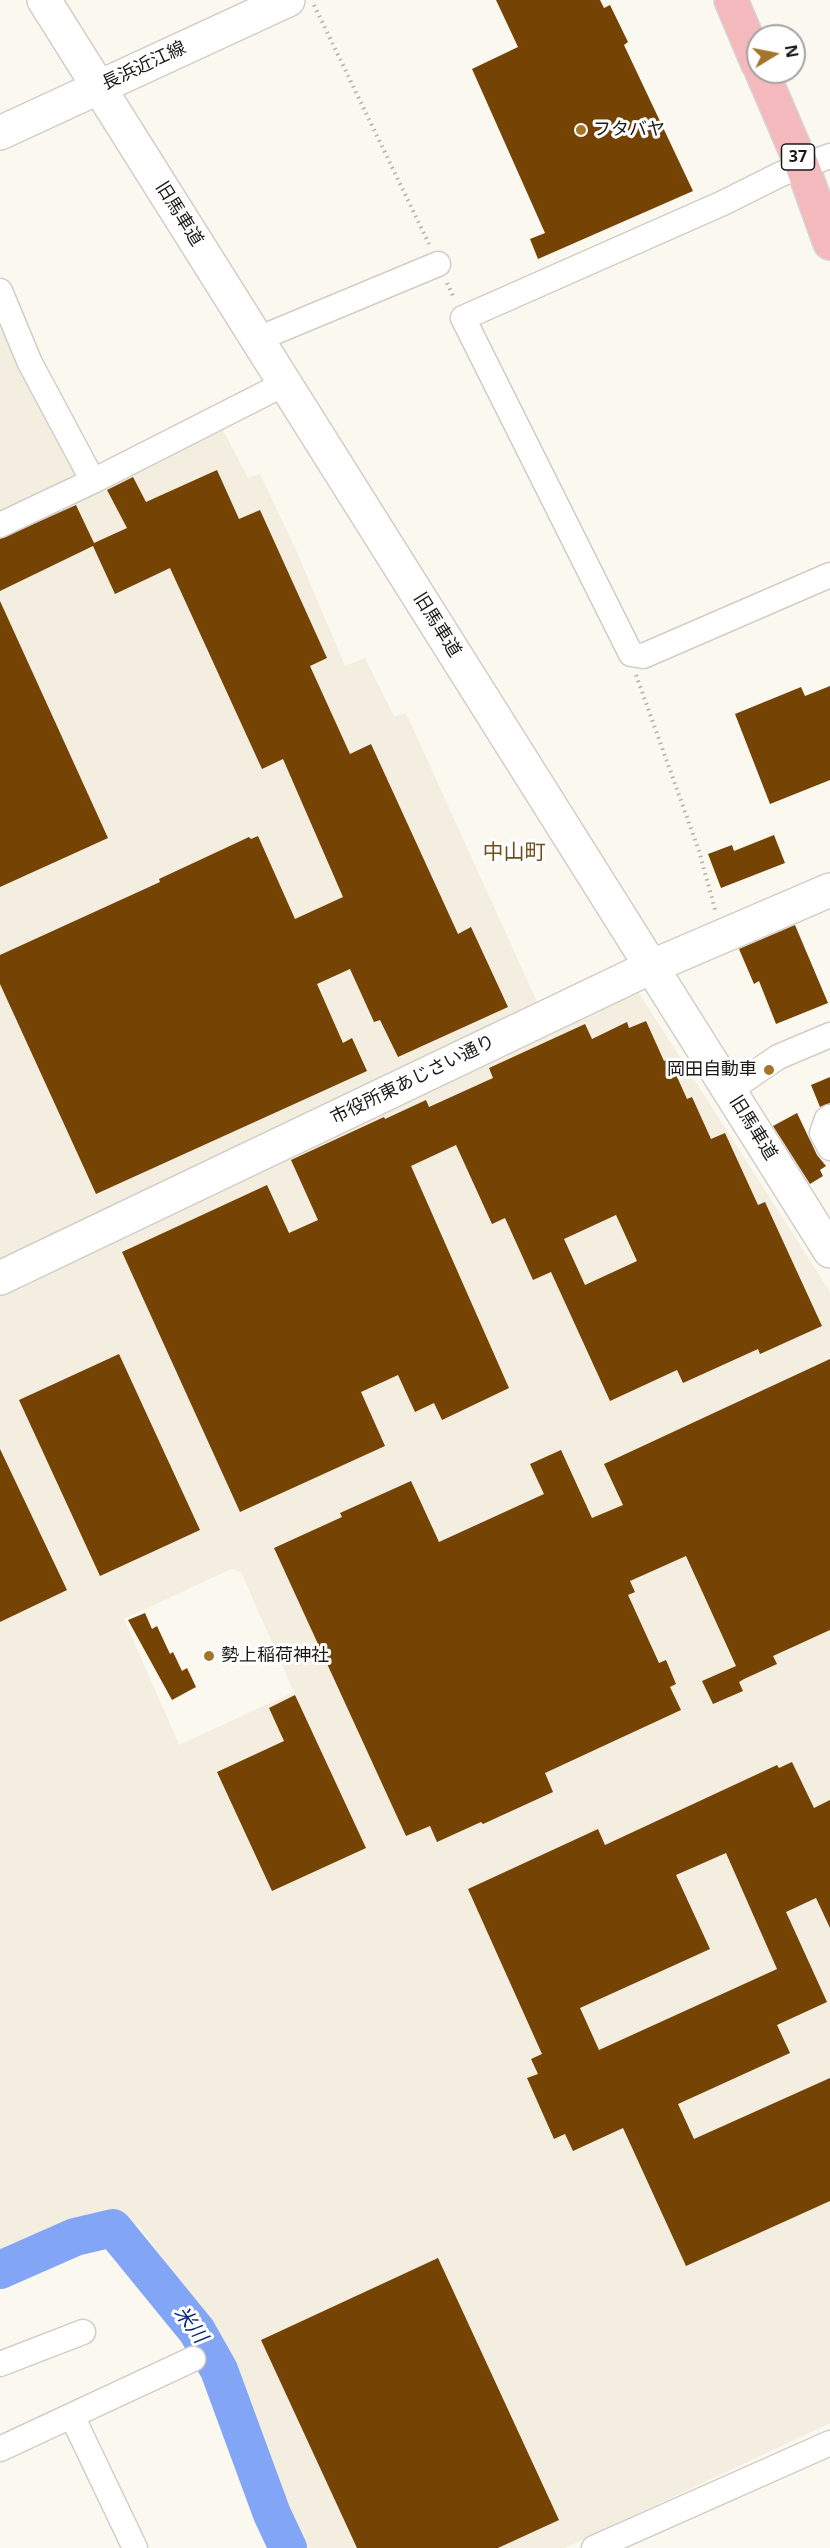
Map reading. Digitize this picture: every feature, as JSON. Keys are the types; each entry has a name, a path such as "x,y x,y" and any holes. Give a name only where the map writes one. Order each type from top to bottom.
{"main road":[{"path":"731,0 746,36"},
{"name":"37","path":"769,84 816,162 830,243"}],"street":[{"name":"旧馬車道","path":"44,0 830,1251"},
{"name":"長浜近江線","path":"0,133 288,0"},
{"path":"816,162 782,174 723,203 463,318 631,654 643,656 830,575"},
{"path":"258,339 438,264"},
{"path":"0,291 30,363 93,481"},
{"path":"0,525 93,481 284,384"},
{"name":"市役所東あじさい通り","path":"0,1278 652,966 830,890"},
{"path":"730,1090 777,1057 830,1035"},
{"path":"830,1118 827,1119 822,1133 830,1148"},
{"path":"0,2364 83,2332"},
{"path":"0,2449 193,2359"},
{"path":"72,2416 135,2548"},
{"path":"594,2548 830,2443"}],"path":[{"path":"312,0 463,318"},
{"path":"631,654 633,668 699,851 722,936"}],"shaded area":[{"path":"0,310 79,476 0,513"},
{"path":"223,430 248,478 260,474 297,552 345,666 365,658 394,716 406,713 538,1004 0,1263 0,536"},
{"path":"637,990 830,1292 830,2423 565,2548 297,2548 270,2481 223,2344 139,2226 110,2213 76,2217 0,2251 0,1289","holes":["231,1569 241,1572 294,1692 179,1745 124,1619"]}],"building":[{"name":"フタバヤ","path":"496,0 600,0 604,8 610,5 628,42 624,45 693,191 538,259 530,239 545,233 472,69 518,47"},
{"path":"217,470 239,519 260,510 327,658 310,666 350,754 371,744 458,934 471,927 508,1007 398,1057 380,1020 374,1022 350,969 317,984 343,1043 352,1038 367,1071 96,1194 0,984 0,955 160,882 159,879 249,837 251,839 258,836 295,919 343,897 283,759 262,769 170,568 115,594 93,546 0,591 0,539 76,505 94,543 127,528 107,490 133,477 146,502"},
{"path":"0,601 108,838 0,887"},
{"path":"830,686 830,780 770,804 735,714 801,687 805,696"},
{"path":"774,835 785,863 721,888 708,854 732,845 734,851"},
{"path":"795,925 828,1003 776,1024 759,981 754,984 739,949"},
{"path":"646,1021 664,1061 669,1059 687,1099 692,1097 711,1139 725,1133 758,1205 765,1202 822,1326 760,1354 758,1349 683,1383 677,1370 610,1401 551,1272 533,1280 505,1218 492,1224 456,1145 411,1166 509,1388 442,1420 434,1403 415,1412 398,1375 361,1392 385,1446 240,1512 122,1252 267,1185 289,1233 318,1220 291,1160 384,1117 385,1119 426,1100 429,1107 493,1078 489,1068 585,1024 592,1039 627,1022 629,1028","holes":["616,1215 637,1261 585,1285 564,1239"]},
{"path":"830,1077 830,1103 820,1107 811,1085"},
{"path":"797,1113 817,1155 826,1166 820,1170 823,1176 810,1184 773,1126"},
{"path":"119,1354 200,1530 100,1576 19,1400"},
{"path":"830,1359 830,1630 773,1656 777,1664 739,1682 743,1691 713,1704 702,1681 736,1666 686,1556 630,1581 635,1592 628,1595 659,1663 666,1660 676,1684 670,1687 681,1710 545,1773 553,1792 437,1842 430,1826 406,1836 274,1548 342,1517 340,1513 411,1481 439,1542 544,1494 530,1464 561,1450 592,1518 623,1505 604,1464"},
{"path":"0,1449 67,1590 0,1622"},
{"path":"145,1613 152,1629 157,1626 170,1654 173,1652 182,1671 187,1668 196,1687 172,1700 128,1620"},
{"path":"295,1695 366,1848 272,1891 217,1772 284,1741 269,1708"},
{"path":"792,1762 814,1808 830,1800 830,1928 816,1898 786,1912 827,2002 777,2025 790,2053 678,2104 694,2139 830,2078 830,2201 686,2266 623,2128 573,2151 565,2134 554,2139 527,2078 538,2074 531,2059 542,2054 468,1889 598,1829 605,1845 777,1765 779,1768","holes":["726,1853 777,1969 599,2050 580,2008 710,1949 676,1875"]},
{"path":"438,2258 559,2520 498,2548 357,2548 261,2340"}],"waterway":[{"name":"米川","path":"0,2270 75,2237 113,2228 197,2331 219,2370 272,2514 288,2548"}],"place":[{"name":"フタバヤ","path":"581,130"},
{"name":"岡田自動車","path":"769,1070"},
{"name":"勢上稲荷神社","path":"209,1656"}],"district":[{"name":"中山町","path":"514,853"}]}
